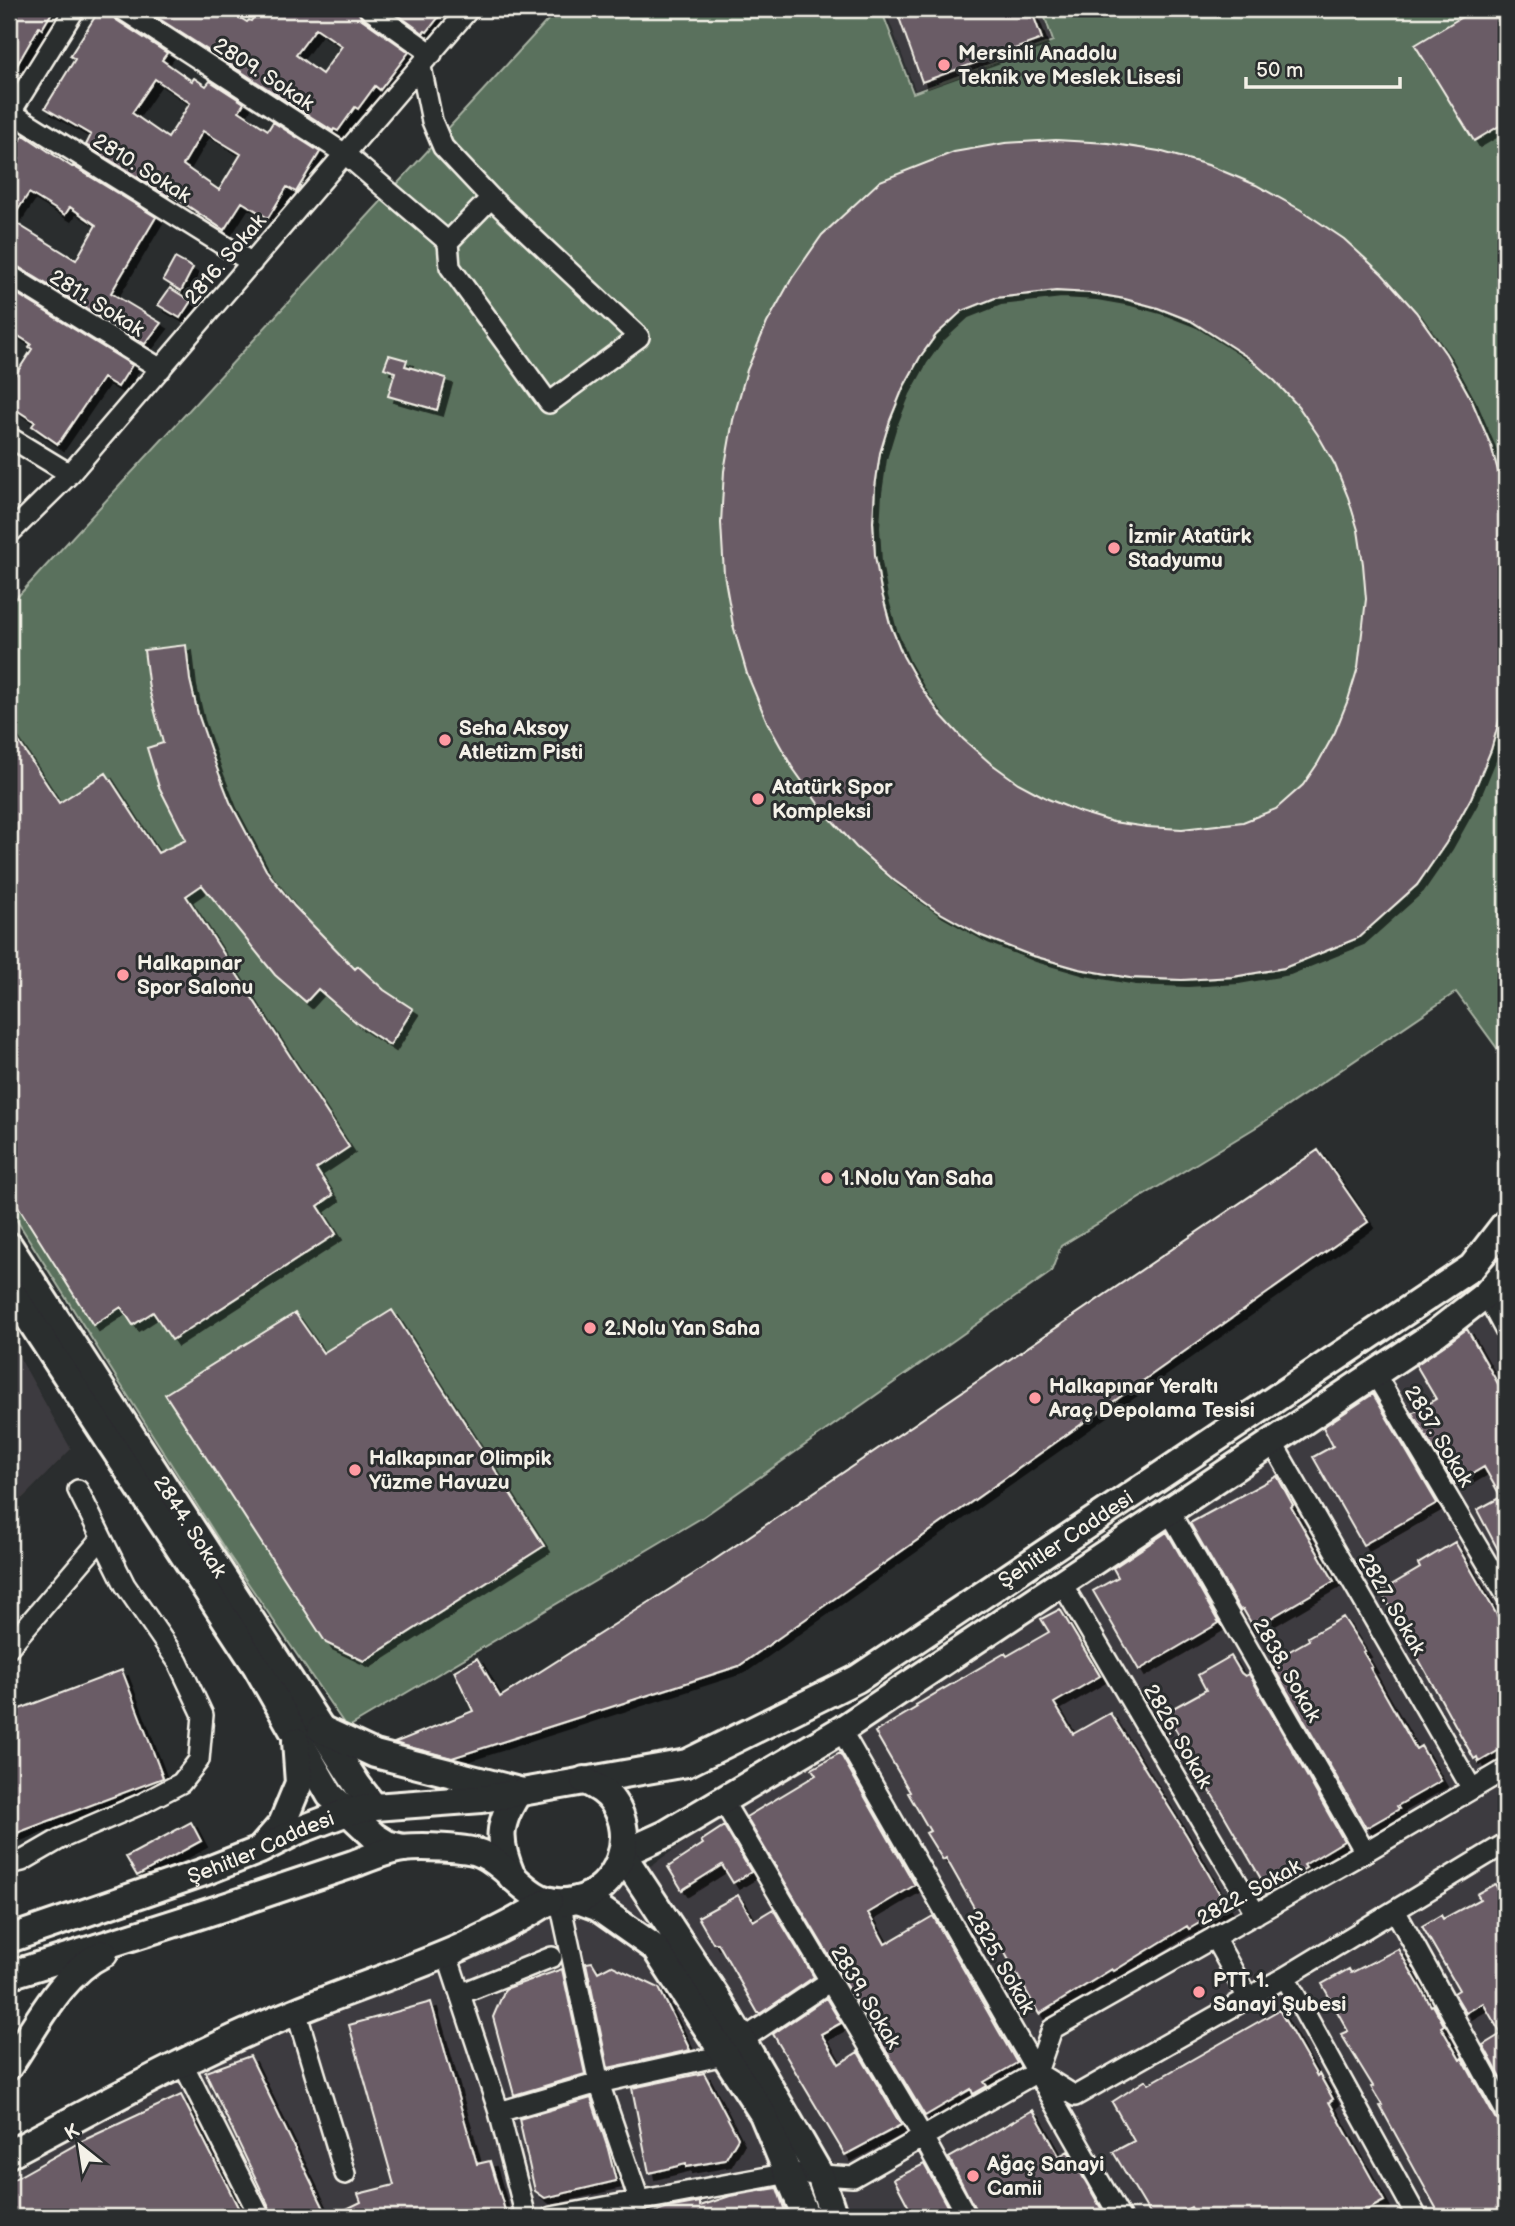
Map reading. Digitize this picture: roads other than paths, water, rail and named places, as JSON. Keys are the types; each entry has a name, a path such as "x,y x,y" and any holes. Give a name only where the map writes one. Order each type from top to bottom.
{"main road":[{"name":"Şehitler Caddesi","path":"9,1939 201,1873 347,1812 374,1807 482,1799 687,1763 857,1679 1472,1267 1506,1223"},
{"name":"2844. Sokak","path":"9,1246 308,1732 330,1794 374,1836 387,1844 403,1848"},
{"name":"Şehitler Caddesi","path":"622,1854 666,1834 841,1730 1436,1333 1496,1286 1506,1271"},
{"name":"2844. Sokak","path":"9,1289 257,1667 308,1732 374,1807"},
{"path":"308,1732 375,1754 519,1791 506,1810 501,1833 503,1856 512,1877"},
{"name":"2844. Sokak","path":"260,1850 282,1824 299,1783 308,1732"},
{"path":"9,2154 181,2062 296,2011 447,1955 562,1901 598,1890 613,1874 622,1854 625,1836 622,1818 613,1802 600,1788 584,1780"},
{"name":"Şehitler Caddesi","path":"9,1975 146,1934 403,1848 473,1850 484,1854 528,1893 597,1907 654,1948 733,2048"},
{"path":"622,1854 717,1998 733,2048 806,2217"},
{"path":"9,2066 47,2009 77,1972 99,1955 146,1934"},
{"path":"733,2048 820,2175 834,2217"}],"street":[{"path":"9,113 75,9"},
{"name":"2809. Sokak","path":"122,9 345,155 449,242"},
{"path":"369,9 426,60 432,121 443,147 491,198 639,337 550,403 450,267 449,242 491,198"},
{"name":"2816. Sokak","path":"9,534 70,474 469,9"},
{"name":"2810. Sokak","path":"9,113 251,263"},
{"name":"2811. Sokak","path":"9,275 161,369"},
{"path":"9,437 70,474"},
{"path":"1496,1286 1506,1332"},
{"name":"2837. Sokak","path":"1375,1374 1506,1595"},
{"name":"2827. Sokak","path":"1272,1442 1472,1789"},
{"path":"9,1864 22,1861 60,1839 161,1794 181,1783 199,1760 202,1715 178,1662 125,1585 78,1490"},
{"name":"2838. Sokak","path":"1169,1511 1365,1852"},
{"path":"9,1647 101,1539"},
{"name":"2826. Sokak","path":"1061,1582 1256,1914"},
{"name":"2825. Sokak","path":"841,1730 1121,2217"},
{"name":"2822. Sokak","path":"1037,2072 1052,2029 1506,1769"},
{"name":"2839. Sokak","path":"723,1801 923,2137 967,2217"},
{"path":"551,2217 614,2212 639,2200 789,2173 853,2177 1037,2072 1075,2096 1285,1977 1505,1846"},
{"path":"562,1901 599,2083 639,2200"},
{"path":"1396,1912 1506,2112"},
{"path":"1214,1937 1248,1998"},
{"path":"447,1955 499,2112 526,2217"},
{"path":"460,1994 552,1957"},
{"path":"1285,1977 1417,2217"},
{"path":"499,2112 733,2048 830,1981"},
{"path":"296,2011 345,2174"},
{"path":"181,2062 260,2217"}],"place":[{"name":"Mersinli Anadolu Teknik ve Meslek Lisesi","path":"944,65"},
{"name":"İzmir Atatürk Stadyumu","path":"1114,548"},
{"name":"Seha Aksoy Atletizm Pisti","path":"445,740"},
{"name":"Atatürk Spor Kompleksi","path":"758,799"},
{"name":"Halkapınar Spor Salonu","path":"123,975"},
{"name":"1.Nolu Yan Saha","path":"827,1178"},
{"name":"2.Nolu Yan Saha","path":"590,1328"},
{"name":"Halkapınar Yeraltı Araç Depolama Tesisi","path":"1035,1398"},
{"name":"Halkapınar Olimpik Yüzme Havuzu","path":"355,1470"},
{"name":"PTT 1. Sanayi Şubesi","path":"1199,1992"},
{"name":"Ağaç Sanayi Camii","path":"973,2176"}]}
